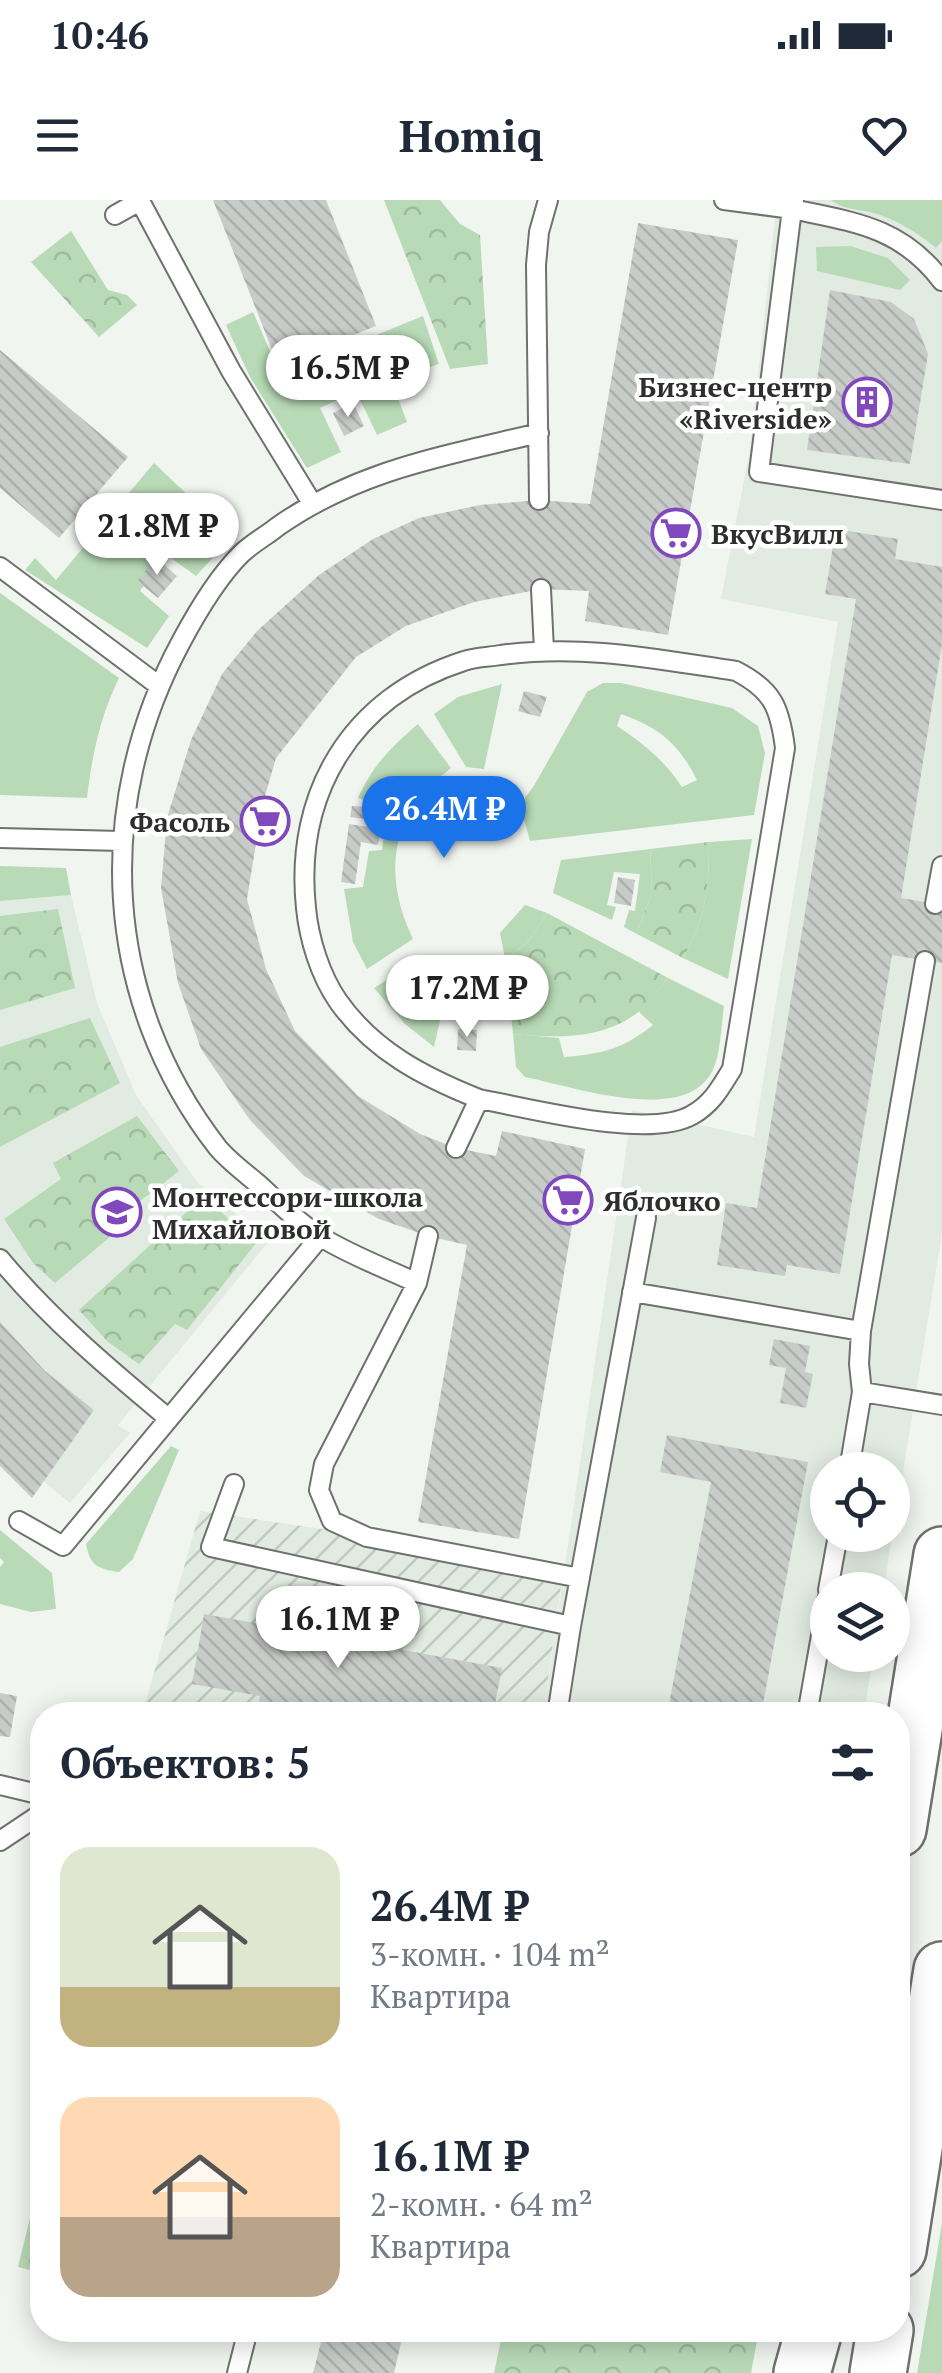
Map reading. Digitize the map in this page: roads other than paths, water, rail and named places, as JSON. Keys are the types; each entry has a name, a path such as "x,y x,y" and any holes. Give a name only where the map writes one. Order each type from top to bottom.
{"main road":[{"path":"910,1754 942,1556"},
{"path":"910,2174 942,1970"},
{"path":"802,2373 811,2342"},
{"path":"810,2373 814,2342"},
{"path":"878,2373 883,2342"}],"lane":[{"path":"540,500 536,266 539,232 548,200"},
{"path":"724,200 793,204 870,226 900,240 929,264 942,281"},
{"path":"115,215 140,201 231,371 312,503"},
{"path":"793,204 759,472 942,500"},
{"path":"416,1283 320,1236 220,1150 177,1086 148,1019 129,948 120,887 121,841 145,722 158,685 196,614 241,553 312,503 377,474 430,456 538,433"},
{"path":"0,567 158,685"},
{"path":"542,590 544,650"},
{"path":"544,650 618,653 736,671 768,692 781,720 785,748 732,1069 713,1100 690,1117 654,1124 626,1125 479,1099 434,1081 380,1049 336,1000 309,936 302,872 312,810 334,758 368,716 412,686 464,660 544,650"},
{"path":"0,838 121,841"},
{"path":"936,904 942,866"},
{"path":"852,1452 862,1392 862,1331 926,961"},
{"path":"456,1148 479,1099"},
{"path":"559,1702 646,1218"},
{"path":"19,1520 63,1546 320,1236"},
{"path":"428,1236 416,1283 324,1464 319,1490 332,1522 366,1537 580,1578"},
{"path":"0,1259 43,1310 168,1418"},
{"path":"632,1292 862,1331"},
{"path":"862,1392 942,1406"},
{"path":"234,1484 211,1548 571,1626"},
{"path":"809,1702 814,1672"},
{"path":"0,1784 30,1791"},
{"path":"0,1842 30,1821"},
{"path":"237,2373 245,2342"}],"place":[{"name":"Бизнес-центр «Riverside»","path":"867,402"},
{"name":"ВкусВилл","path":"676,533"},
{"name":"Фасоль","path":"265,821"},
{"name":"Яблочко","path":"568,1200"},
{"name":"Монтессори-школа Михайловой","path":"117,1212"}]}
